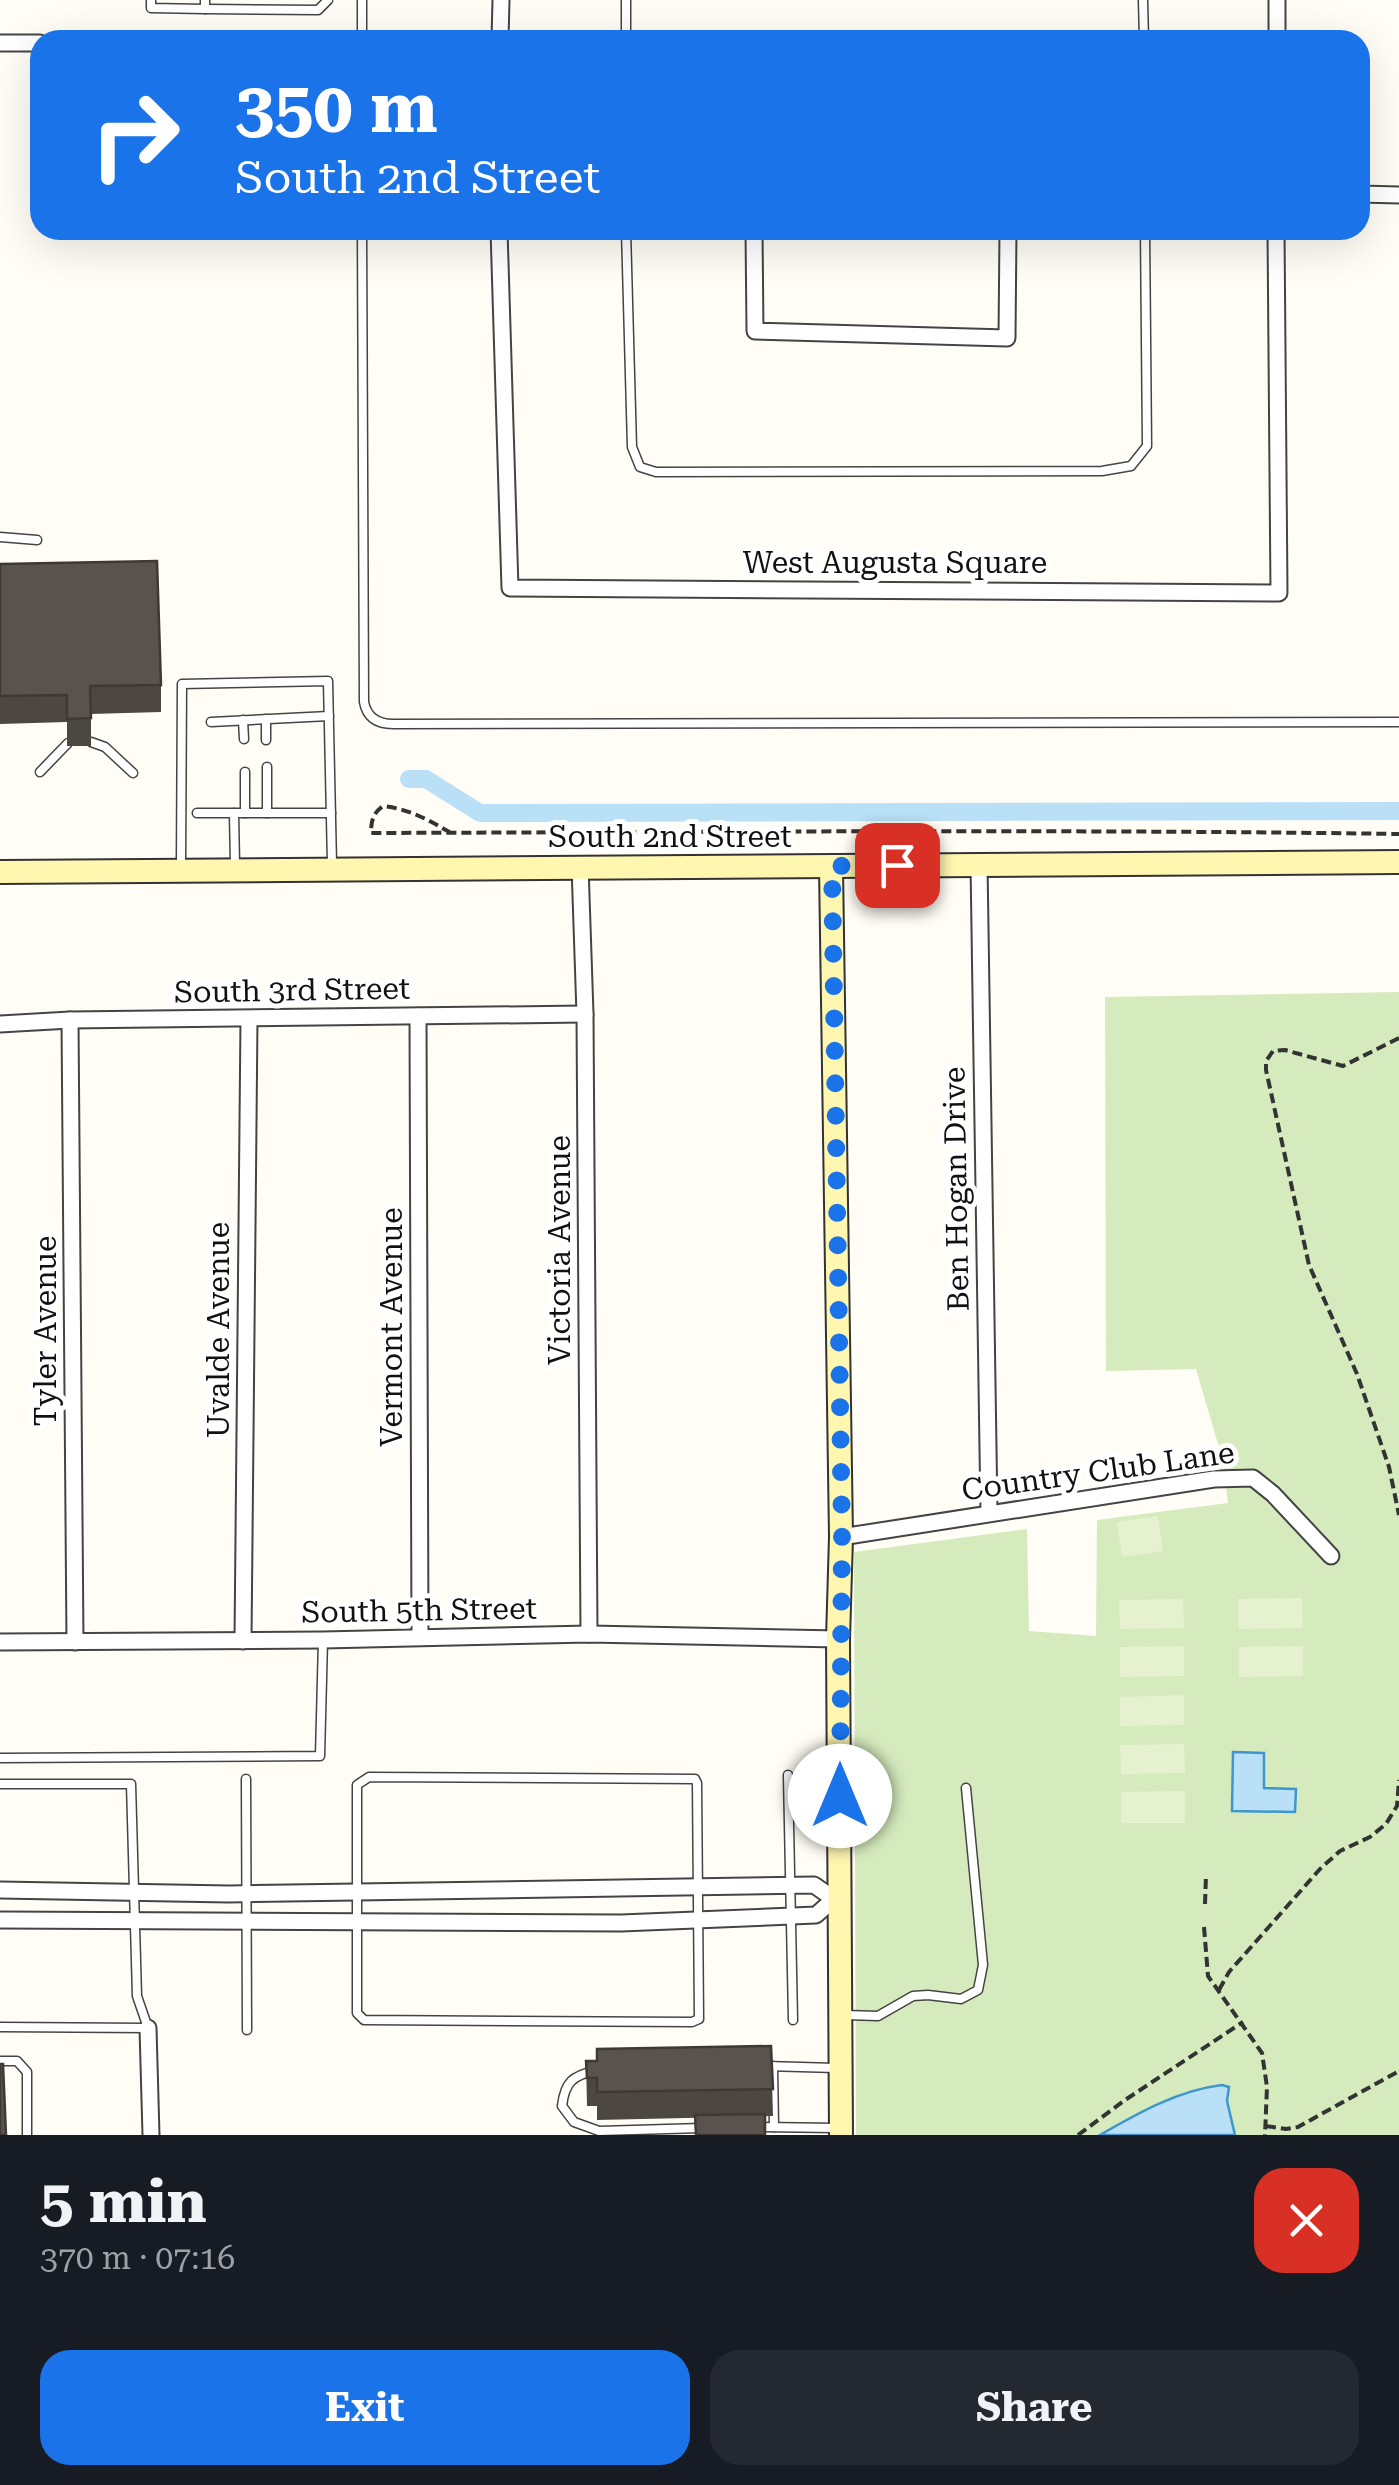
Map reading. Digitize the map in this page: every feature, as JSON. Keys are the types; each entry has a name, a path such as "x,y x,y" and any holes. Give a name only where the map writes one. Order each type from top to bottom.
{"main road":[{"name":"South 2nd Street","path":"0,872 1399,862"},
{"path":"832,866 842,1536 838,1639 841,2132"}],"street":[{"path":"500,30 501,0"},
{"path":"1277,30 1278,0"},
{"path":"0,43 30,43"},
{"path":"1370,194 1399,194"},
{"name":"West Augusta Square","path":"499,240 510,588 1278,593 1276,240"},
{"path":"754,240 755,331 1007,338 1008,240"},
{"name":"Ben Hogan Drive","path":"978,864 989,1513"},
{"name":"Victoria Avenue","path":"580,866 585,1014 589,1634"},
{"name":"South 3rd Street","path":"0,1024 585,1014"},
{"name":"Vermont Avenue","path":"418,1016 420,1638"},
{"name":"Uvalde Avenue","path":"244,1641 248,1019"},
{"name":"Tyler Avenue","path":"70,1020 75,1642"},
{"name":"Country Club Lane","path":"842,1536 1214,1479 1253,1478 1332,1556"},
{"name":"South 5th Street","path":"0,1642 589,1634 838,1639"},
{"path":"0,1890 245,1894 814,1885 834,1899 816,1915 698,1921 0,1920"},
{"path":"148,2028 151,2135"}],"lane":[{"path":"151,0 151,8 205,4 318,10 328,0"},
{"path":"362,0 362,30"},
{"path":"626,0 626,30"},
{"path":"1144,0 1144,30"},
{"path":"362,240 364,702 377,722 1399,722"},
{"path":"626,240 632,447 644,470 674,472 1102,471 1131,466 1147,446 1145,240"},
{"path":"0,537 36,540"},
{"path":"181,870 182,684 328,681 332,868"},
{"path":"210,722 329,716"},
{"path":"266,719 266,740"},
{"path":"243,720 244,739"},
{"path":"91,742 105,748 133,773"},
{"path":"40,772 68,743"},
{"path":"267,767 267,813"},
{"path":"245,772 245,813"},
{"path":"197,813 331,814"},
{"path":"234,813 236,869"},
{"path":"0,1758 320,1756 323,1640"},
{"path":"788,1775 793,2020"},
{"path":"368,1778 695,1779 699,2019 364,2020 357,2012 356,1892 357,1784 368,1778"},
{"path":"246,1780 247,2030"},
{"path":"0,1784 131,1784 137,1996 148,2028 0,2027"},
{"path":"840,2014 878,2016 913,1996 960,2000 978,1990 984,1965 966,1788"},
{"path":"840,1835 869,1830 883,1816 886,1803"},
{"path":"0,2061 17,2061 26,2072 27,2135"},
{"path":"748,2066 841,2068"},
{"path":"773,2066 774,2127"},
{"path":"599,2069 574,2076 564,2088 562,2106 574,2122 599,2130 710,2128"},
{"path":"748,2127 841,2132"}],"path":[{"path":"451,833 408,810 391,807 376,810 371,822 372,833 451,833 1052,829 1399,834"},
{"path":"1399,1038 1344,1066 1285,1050 1273,1051 1266,1062 1309,1265 1357,1374 1399,1515"},
{"path":"1220,1990 1229,1972 1320,1869 1340,1851 1370,1838 1386,1824 1397,1806 1399,1780"},
{"path":"1205,1904 1206,1876"},
{"path":"1204,1926 1208,1976 1262,2053 1267,2087 1265,2135"},
{"path":"1078,2135 1243,2022"},
{"path":"1266,2126 1286,2130 1298,2127 1399,2071"}],"green space":[{"path":"1399,992 1399,2135 856,2135 854,1552 1027,1529 1029,1631 1096,1636 1097,1520 1228,1503 1223,1461 1196,1369 1106,1371 1105,997"},
{"path":"1158,1516 1163,1551 1122,1557 1117,1522"},
{"path":"1302,1598 1303,1628 1239,1629 1238,1599"},
{"path":"1183,1599 1184,1628 1120,1629 1119,1600"},
{"path":"1184,1646 1184,1676 1120,1677 1120,1647"},
{"path":"1303,1646 1303,1676 1239,1677 1239,1647"},
{"path":"1184,1695 1184,1725 1120,1726 1120,1697"},
{"path":"1184,1744 1185,1773 1121,1774 1120,1745"},
{"path":"1185,1791 1185,1823 1121,1823 1121,1792"}],"water":[{"path":"1233,1752 1264,1753 1264,1788 1296,1789 1295,1812 1232,1811"},
{"path":"1222,2085 1229,2087 1227,2101 1235,2135 1100,2135 1175,2097"}],"building":[{"path":"157,561 161,685 90,686 91,718 67,719 67,695 0,696 0,564"},
{"path":"771,2046 773,2089 597,2092 597,2078 587,2078 586,2061 597,2061 597,2049"},
{"path":"3,2064 6,2135 0,2135"},
{"path":"765,2114 765,2135 696,2135 695,2115"}],"waterway":[{"path":"409,779 426,779 480,813 1399,811"}],"route":[{"path":"840,1796 838,1639 842,1536 832,866 897,865"}]}
